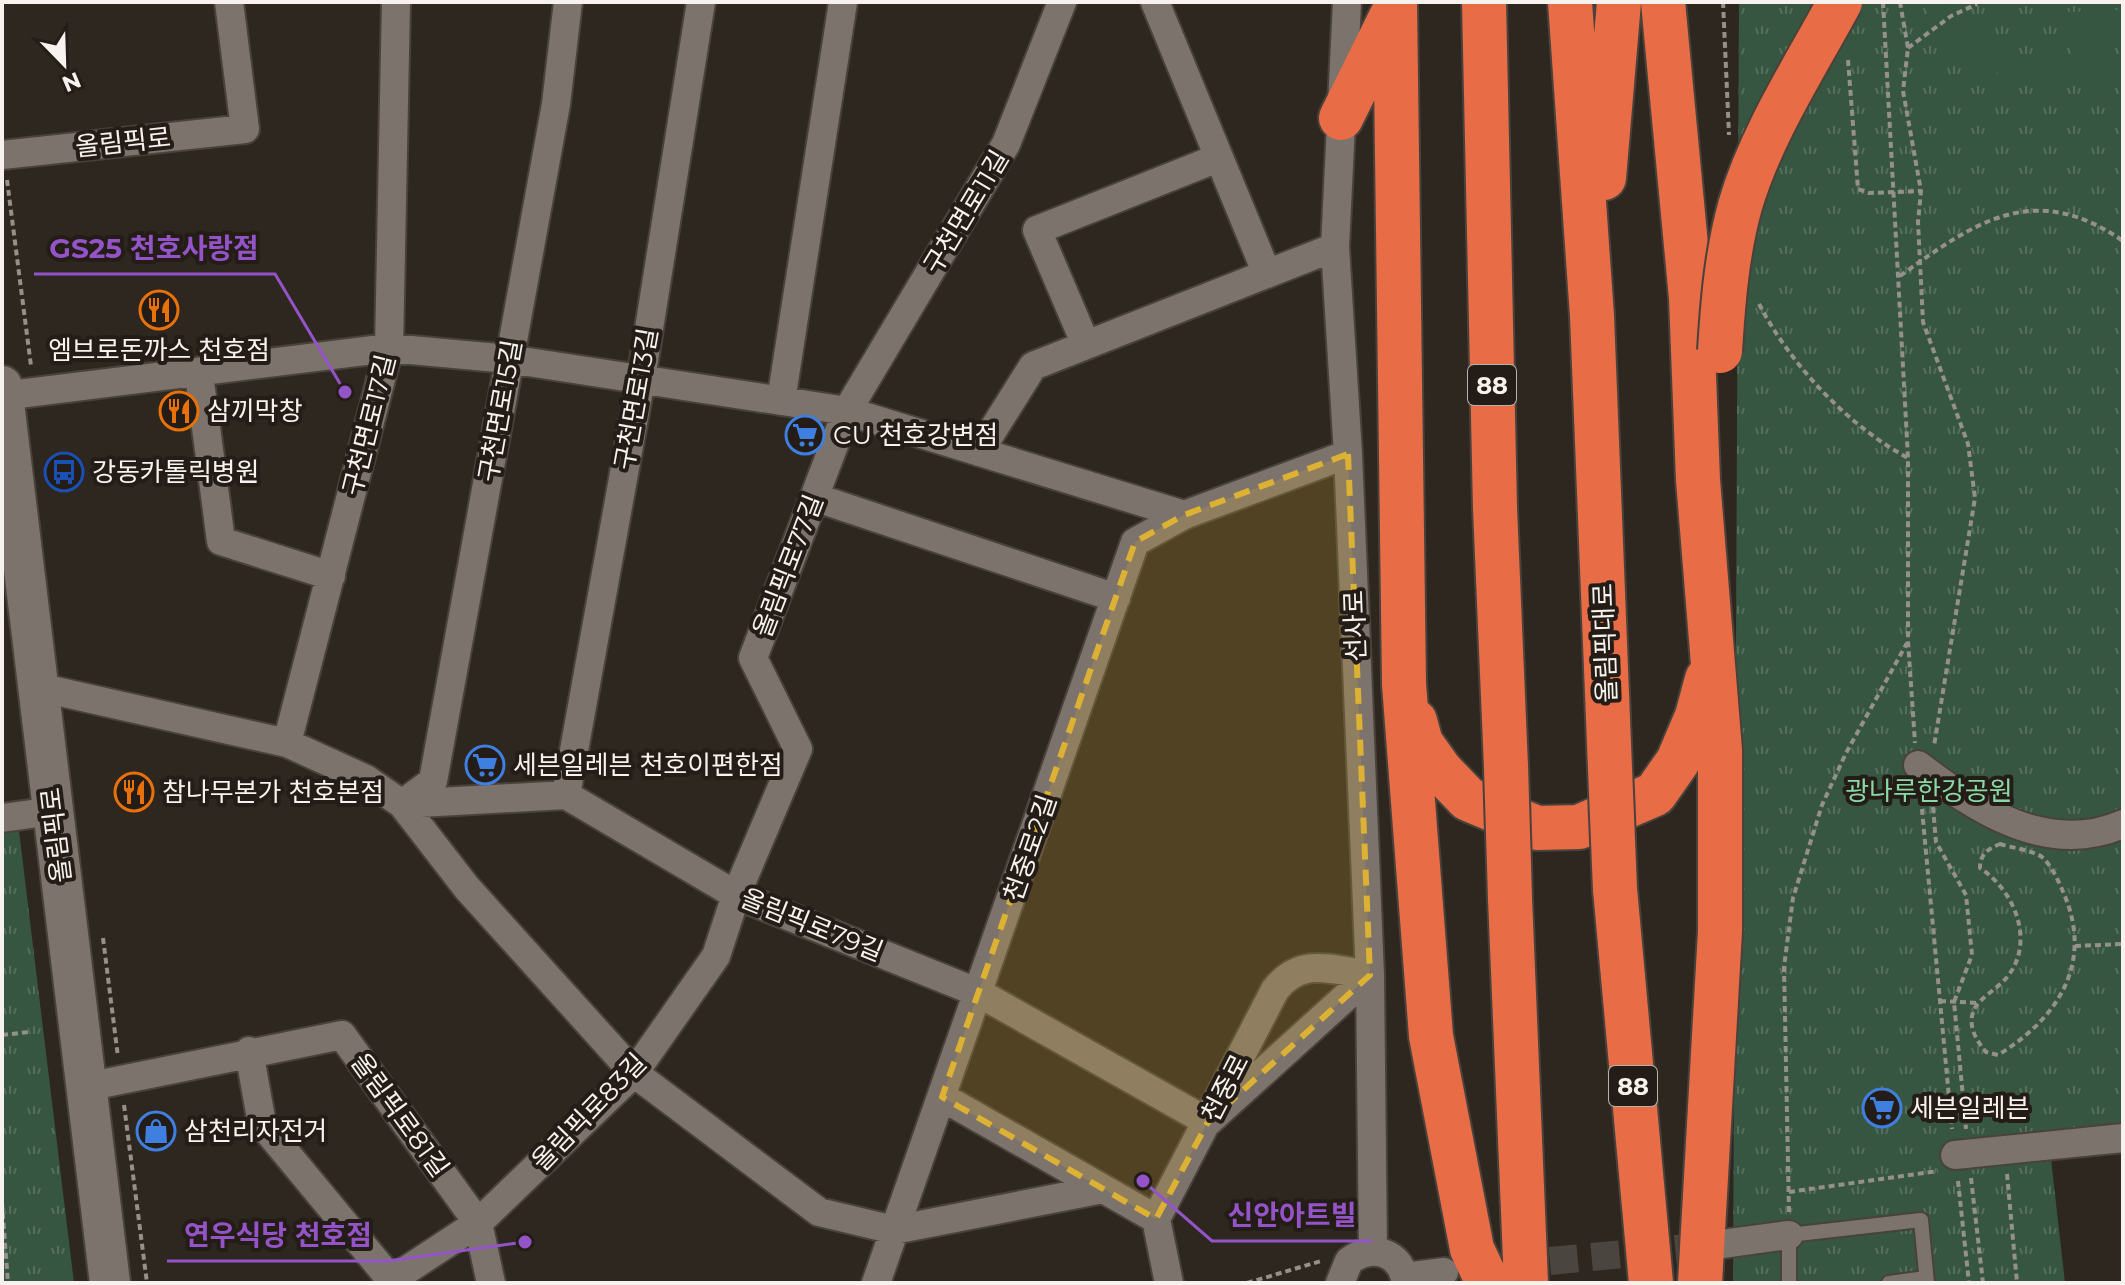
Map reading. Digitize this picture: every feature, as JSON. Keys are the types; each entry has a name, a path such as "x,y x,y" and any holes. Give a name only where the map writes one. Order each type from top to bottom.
{"highway":[{"name":"88","path":"1484,2 1495,508 1526,1283"},
{"name":"올림픽대로","path":"1570,2 1592,316 1615,889 1651,1283"},
{"path":"1592,316 1619,2"},
{"path":"1663,2 1691,298 1698,480 1720,750 1720,931 1700,1283"},
{"path":"1698,480 1720,351 1725,284 1740,206 1757,159 1840,2"},
{"path":"1341,118 1394,7"},
{"path":"1394,7 1404,684 1431,1036 1472,1249 1488,1283"},
{"path":"1404,684 1421,743 1441,771 1468,799 1537,828 1579,827 1655,794 1678,761 1697,716 1712,657"}],"main road":[{"name":"올림픽로","path":"2,393 110,1283"}],"street":[{"name":"올림픽로","path":"2,155 245,129 229,2"},
{"name":"구천면로17길","path":"287,743 389,348 396,2"},
{"name":"구천면로15길","path":"402,804 433,781 556,104 568,2"},
{"name":"구천면로13길","path":"566,795 641,379 701,2"},
{"path":"781,401 843,2"},
{"name":"구천면로11길","path":"847,411 1006,144 1062,2"},
{"path":"1155,2 1267,274"},
{"name":"선사로","path":"1347,2 1335,247 1348,454 1370,975 1373,1251"},
{"path":"1086,345 1037,230 1218,158"},
{"path":"979,452 1033,366 1335,247"},
{"path":"2,393 199,374 389,348 509,359 847,411 1184,515"},
{"path":"199,374 221,541 331,576"},
{"name":"올림픽로77길","path":"736,895 798,749 753,658 847,411"},
{"name":"천중로2길","path":"876,1283 1135,542 1184,515 1348,454"},
{"path":"814,497 1116,598"},
{"path":"38,687 287,743 366,779 402,804 467,888 634,1073 819,1212 894,1230 1103,1189"},
{"path":"1924,770 1971,805 2036,832 2070,835 2107,831 2123,824"},
{"path":"402,804 566,795"},
{"name":"올림픽로79길","path":"566,795 736,895 979,993 1208,1122"},
{"path":"2,818 53,811"},
{"name":"올림픽로83길","path":"389,1282 478,1223 634,1073 716,956 736,895"},
{"name":"천중로","path":"1156,1219 1275,990 1287,975 1307,966 1370,975"},
{"path":"1208,1122 1370,975"},
{"name":"올림픽로81길","path":"86,1087 249,1051 342,1035 478,1223 491,1283"},
{"path":"249,1051 262,1124 389,1282"},
{"path":"942,1097 1156,1219 1169,1283"},
{"path":"1960,1159 2004,1150 2123,1138"},
{"path":"1722,1244 1789,1235"},
{"path":"1336,1270 1357,1255 1373,1251 1389,1255 1398,1262 1405,1280 1444,1272"}],"lane":[{"path":"1789,1283 1789,1235 1921,1220 1927,1281 1889,1283"}],"path":[{"path":"1723,2 1730,150"},
{"path":"1883,2 1908,458 1908,641 1936,842 1966,895 1972,955 1954,1002 1969,1283"},
{"path":"1900,2 1908,48 1903,91 1921,191 1918,222 1923,322 1968,444 1975,498 1924,770 1940,1001 1960,1159 1983,1283"},
{"path":"1908,48 1951,16 1977,4"},
{"path":"1848,57 1858,189 1869,193 1921,191"},
{"path":"1900,276 1959,233 2007,213 2048,210 2093,221 2123,241"},
{"path":"1755,294 1785,347 1836,403 1876,440 1908,458"},
{"path":"1789,1235 1784,967 1793,898 1822,805 1846,753 1908,641"},
{"path":"2000,844 2040,856 2057,878 2069,906 2075,946 2067,983 2051,1013 2028,1037 1998,1055 1986,1052 1972,1028 1973,1013 1979,1003 2010,974 2020,951 2020,928 2012,901 1993,876 1980,868 1980,860 1987,849 2000,844"},
{"path":"2075,946 2123,944"},
{"path":"1940,1001 1979,1003"},
{"path":"2,1035 29,1032"},
{"path":"2004,1150 2017,1283"},
{"path":"1789,1192 1960,1159"},
{"path":"2,1203 8,1283"},
{"path":"1247,1283 1295,1271 1336,1270"}],"highlighted area":[{"path":"1348,454 1370,975 1208,1122 1156,1219 942,1097 1135,542 1184,515"}],"green space":[{"name":"광나루한강공원","path":"1739,2 2123,2 2123,1151 2051,1159 2065,1283 1733,1283"},
{"path":"1921,2 1944,2 1966,32 1998,52 2016,58 2053,62 2071,59 2068,12 2123,10 2123,36 2106,37 2107,57 2123,57 2123,79 2010,80 1949,46"},
{"path":"19,831 74,1283 2,1283 2,833"}],"tunnel":[{"path":"1508,1265 1718,1245"}],"place":[{"name":"엠브로돈까스 천호점","path":"159,310"},
{"name":"GS25 천호사랑점","path":"345,392"},
{"name":"삼끼막창","path":"179,411"},
{"name":"CU 천호강변점","path":"805,435"},
{"name":"강동카톨릭병원","path":"64,472"},
{"name":"세븐일레븐 천호이편한점","path":"485,765"},
{"name":"참나무본가 천호본점","path":"134,792"},
{"name":"세븐일레븐","path":"1882,1108"},
{"name":"삼천리자전거","path":"156,1131"},
{"name":"신안아트빌","path":"1143,1181"},
{"name":"연우식당 천호점","path":"525,1242"}]}
